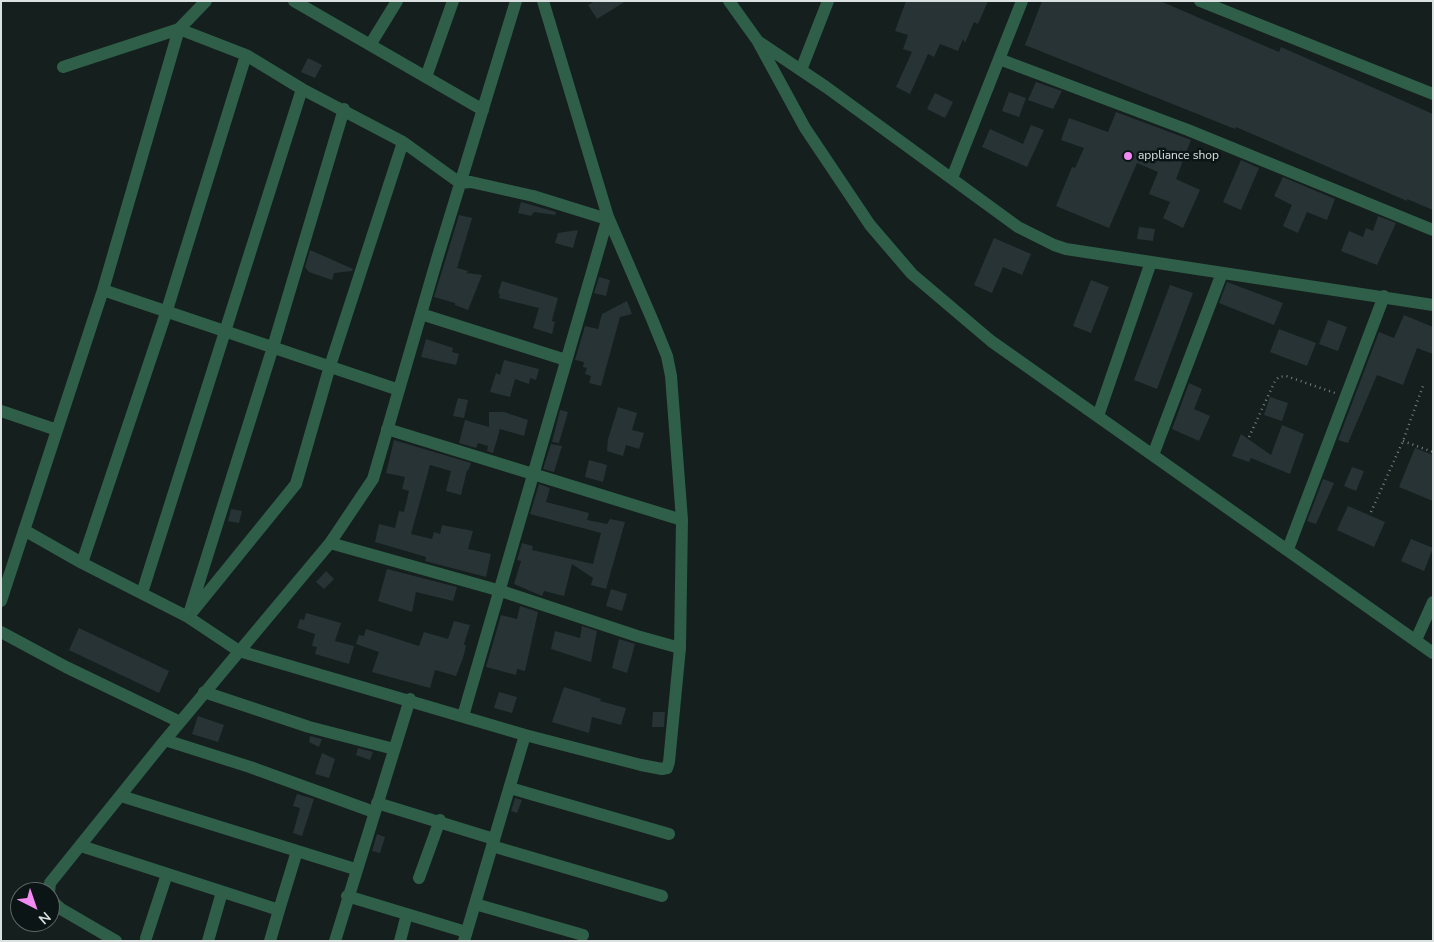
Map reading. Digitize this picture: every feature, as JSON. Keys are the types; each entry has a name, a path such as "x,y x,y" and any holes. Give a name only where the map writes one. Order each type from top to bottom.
{"street":[{"path":"64,67 178,29 206,1"},
{"path":"294,1 483,110"},
{"path":"370,45 397,1"},
{"path":"426,77 453,1"},
{"path":"51,882 204,692 330,543 373,478 420,314 516,1"},
{"path":"24,530 82,563 188,617 239,651 410,699 525,735 665,769 669,762 680,648 682,520 674,394 667,356 607,218 543,1"},
{"path":"729,1 757,40 805,128 870,225 897,258 931,291 991,341 1433,653"},
{"path":"801,70 828,1"},
{"path":"952,178 1022,1"},
{"path":"1200,1 1433,94"},
{"path":"178,29 246,55 302,89 344,109 403,142 460,183 471,182 533,196 607,218"},
{"path":"1,601 103,290 178,29"},
{"path":"757,40 1018,227 1054,245 1066,249 1384,296 1433,305"},
{"path":"82,563 167,310 246,55"},
{"path":"999,59 1197,134 1433,230"},
{"path":"142,593 302,89"},
{"path":"188,617 273,347 344,109"},
{"path":"188,617 296,484 330,366 403,142"},
{"path":"463,716 501,591 607,218"},
{"path":"1098,416 1151,262"},
{"path":"1153,455 1222,273"},
{"path":"103,290 167,310 399,390"},
{"path":"1288,549 1384,296"},
{"path":"420,314 566,360"},
{"path":"1,411 57,430"},
{"path":"387,429 682,520"},
{"path":"330,543 501,591 637,636 680,648"},
{"path":"1416,640 1433,602"},
{"path":"1,632 66,667 180,722"},
{"path":"204,692 309,727 394,749"},
{"path":"334,941 355,869 410,699"},
{"path":"347,896 407,914 465,936 525,735"},
{"path":"165,740 375,807 440,820 493,843 662,896"},
{"path":"510,788 669,834"},
{"path":"121,796 355,869"},
{"path":"419,878 440,820"},
{"path":"81,846 279,910"},
{"path":"270,941 297,851"},
{"path":"146,938 167,874"},
{"path":"208,941 222,892"},
{"path":"475,904 584,935"},
{"path":"60,908 116,941"},
{"path":"400,941 407,914"}],"path":[{"path":"1249,437 1272,386 1279,377 1286,376 1346,397"},
{"path":"1371,512 1403,441 1424,383"},
{"path":"1403,441 1433,452"}],"building":[{"path":"595,1 626,1 597,19 588,5"},
{"path":"906,1 988,1 978,24 974,22 965,43 963,39 958,51 940,44 934,57 928,54 910,94 896,87 912,52 903,49 908,35 895,31"},
{"path":"1042,1 1160,1 1279,52 1281,47 1433,114 1433,210 1407,199 1407,201 1236,127 1235,129 1025,45"},
{"path":"308,58 322,65 315,78 301,72"},
{"path":"1036,82 1062,91 1053,109 1028,100"},
{"path":"1009,92 1026,98 1019,117 1002,111"},
{"path":"935,93 953,102 945,118 927,109"},
{"path":"1116,112 1191,140 1176,179 1200,190 1183,228 1163,218 1170,202 1149,194 1158,172 1137,163 1109,228 1056,206 1072,167 1075,168 1084,148 1061,140 1069,118 1108,132"},
{"path":"1031,125 1044,130 1027,167 982,147 990,129 1023,144"},
{"path":"1241,160 1259,168 1241,210 1223,202"},
{"path":"1283,177 1335,199 1327,220 1307,212 1298,233 1283,226 1292,205 1274,196"},
{"path":"521,202 556,212 555,215 534,212 531,216 518,213"},
{"path":"459,215 472,218 457,268 468,271 467,273 482,275 468,310 455,305 455,303 434,297"},
{"path":"1378,216 1396,223 1377,265 1341,251 1349,231 1363,237 1366,228 1373,231"},
{"path":"1139,227 1155,229 1153,241 1137,239"},
{"path":"578,230 573,248 555,243 558,233"},
{"path":"994,238 1031,254 1022,275 1003,267 992,293 974,285"},
{"path":"310,250 353,269 352,271 334,273 332,280 309,272 305,267"},
{"path":"599,277 610,280 606,296 594,293"},
{"path":"1091,280 1109,287 1091,333 1073,326"},
{"path":"502,281 558,298 552,321 555,322 552,334 533,328 539,308 499,298 500,294 498,293"},
{"path":"1227,282 1283,303 1274,325 1219,303"},
{"path":"1170,285 1193,293 1157,389 1134,380"},
{"path":"627,301 632,314 620,317 601,386 589,383 591,376 585,374 587,368 583,367 584,362 575,360 585,326 598,329 602,314"},
{"path":"1404,315 1433,327 1433,354 1417,348 1403,385 1377,375 1348,443 1338,440 1379,332 1394,338"},
{"path":"1328,320 1347,327 1338,351 1319,344"},
{"path":"1279,329 1316,343 1307,366 1270,352"},
{"path":"426,339 453,348 452,352 459,354 456,365 421,357"},
{"path":"504,360 539,369 536,380 530,378 529,384 515,379 510,397 490,392 496,373 500,375"},
{"path":"1189,383 1202,389 1194,409 1210,416 1199,441 1172,429"},
{"path":"1270,397 1288,403 1282,421 1264,415"},
{"path":"458,398 468,400 464,418 453,416"},
{"path":"618,407 637,413 632,430 644,433 639,449 626,445 623,456 607,451 608,439"},
{"path":"560,410 568,412 559,443 552,442"},
{"path":"489,412 504,412 528,420 524,436 500,429 493,453 487,451 488,446 478,443 476,448 459,443 465,420 489,427"},
{"path":"1282,425 1304,434 1290,474 1251,458 1249,462 1232,456 1241,434 1271,455"},
{"path":"394,440 471,463 467,470 461,495 446,491 451,471 430,465 411,534 432,539 434,532 440,534 442,525 473,531 468,549 491,554 486,577 425,561 426,557 375,542 379,524 395,528 399,511 404,512 409,491 402,489 405,477 386,473"},
{"path":"551,444 562,446 554,472 543,469"},
{"path":"1415,448 1433,455 1433,501 1399,487"},
{"path":"589,460 607,465 603,482 585,477"},
{"path":"1352,467 1364,471 1356,491 1344,486"},
{"path":"1323,479 1334,483 1316,524 1307,521"},
{"path":"539,484 550,488 546,502 589,513 587,520 607,524 610,519 625,522 606,589 591,585 593,578 572,564 564,596 544,591 542,596 514,584 521,561 517,560 522,543 533,546 532,550 593,564 601,533 530,514"},
{"path":"1348,506 1385,522 1374,547 1337,530"},
{"path":"231,509 242,511 239,523 228,521"},
{"path":"1411,539 1433,548 1424,571 1401,561"},
{"path":"387,569 457,587 453,601 416,592 412,612 378,601"},
{"path":"326,571 334,579 324,589 316,582"},
{"path":"611,589 627,594 622,611 606,606"},
{"path":"520,606 538,612 525,671 517,669 516,675 486,667 501,615 517,619"},
{"path":"306,613 341,623 335,641 354,646 349,664 315,654 317,647 312,646 315,634 297,628 300,619 304,620"},
{"path":"454,621 470,625 464,644 466,646 463,658 456,676 435,670 430,688 372,672 379,652 356,644 359,635 364,636 366,629 419,646 424,632 448,639"},
{"path":"582,626 597,631 591,662 551,649 555,631 580,638"},
{"path":"79,628 169,671 159,693 69,650"},
{"path":"619,639 635,644 627,673 612,668"},
{"path":"564,687 601,699 600,701 626,708 621,725 592,717 589,733 552,722"},
{"path":"499,692 517,697 512,713 494,708"},
{"path":"653,712 665,712 664,727 652,727"},
{"path":"198,716 224,725 218,742 192,734"},
{"path":"310,736 322,739 319,747 309,742"},
{"path":"358,748 373,752 370,760 356,755"},
{"path":"322,753 335,759 329,778 315,774"},
{"path":"297,794 314,799 302,836 293,833 300,808 293,806"},
{"path":"515,798 522,800 517,813 511,811"},
{"path":"377,834 385,837 380,853 372,851"}],"place":[{"name":"appliance shop","path":"1128,156"}]}
